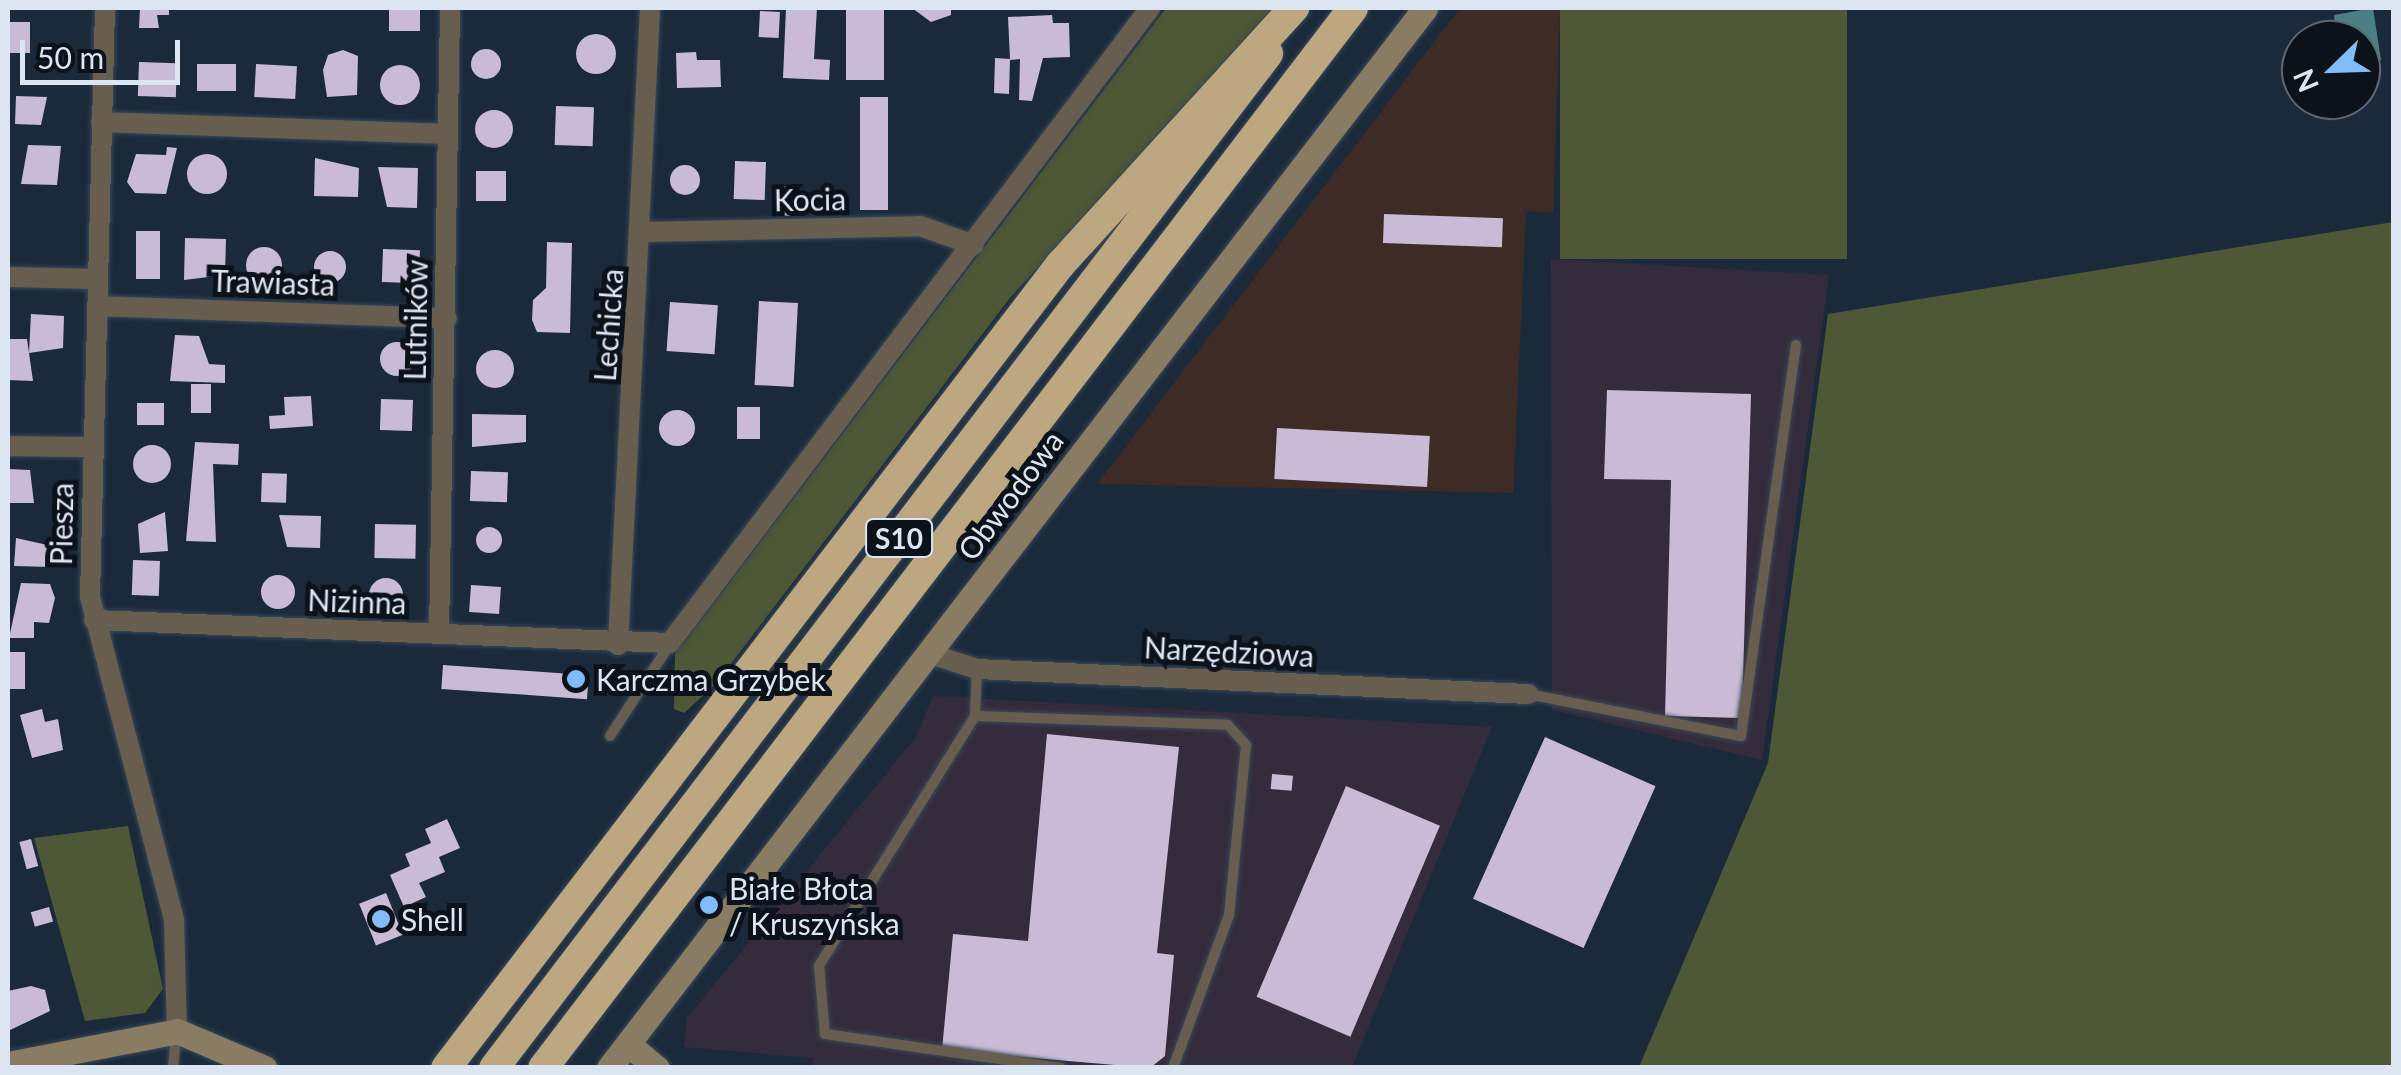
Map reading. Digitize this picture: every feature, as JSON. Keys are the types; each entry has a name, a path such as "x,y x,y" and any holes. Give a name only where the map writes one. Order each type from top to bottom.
{"highway":[{"path":"446,1068 1051,276 1294,8"},
{"name":"S10","path":"494,1068 1302,8"},
{"name":"S10","path":"542,1068 1353,8"}],"street":[{"name":"Piesza","path":"105,8 93,447 94,620 174,920 176,1031"},
{"name":"Lutników","path":"439,634 450,8"},
{"name":"Lechicka","path":"618,645 644,232 650,8"},
{"path":"670,643 974,246 1150,8"},
{"name":"Obwodowa","path":"609,1068 1426,8"},
{"path":"101,122 445,134"},
{"name":"Kocia","path":"644,232 920,226 974,246"},
{"path":"8,276 98,279"},
{"name":"Trawiasta","path":"98,306 446,318"},
{"path":"8,446 93,447"},
{"name":"Nizinna","path":"94,620 618,645 670,643"},
{"name":"Narzędziowa","path":"931,654 977,670 1528,694"},
{"path":"8,1064 176,1031 264,1068"},
{"path":"628,1044 657,1068"}],"lane":[{"path":"1528,694 1741,736 1796,345"},
{"path":"610,736 670,643"},
{"path":"977,670 975,716 819,966 825,1034 1061,1068"},
{"path":"975,716 1228,725 1246,744 1229,915 1173,1068"},
{"path":"173,1068 176,1031"}],"shaded area":[{"path":"1166,8 1275,8 1010,298 714,686 684,713 674,709 675,654"},
{"path":"1460,8 1560,8 1553,213 1526,211 1513,493 1097,484"},
{"path":"1560,8 1847,8 1847,259 1560,259"},
{"path":"2373,8 2375,20 2335,20 2334,15"},
{"path":"2393,222 2393,1067 1639,1067 1768,763 1828,314"},
{"path":"1551,259 1829,275 1762,760 1552,710"},
{"path":"933,696 1492,727 1352,1067 812,1068 813,1058 684,1047 687,1018 916,737"},
{"path":"128,826 163,989 145,1013 85,1021 34,838"}],"building":[{"path":"140,8 169,8 169,15 157,15 159,28 139,28"},
{"path":"389,8 420,8 420,31 389,31"},
{"path":"786,8 817,8 814,59 830,60 829,80 783,78"},
{"path":"846,8 884,8 884,80 846,80"},
{"path":"912,8 951,8 951,15 931,22"},
{"path":"760,11 780,12 779,38 759,37"},
{"path":"1052,15 1053,23 1069,23 1070,57 1043,58 1032,101 1019,100 1020,59 1010,60 1009,94 994,93 995,58 1010,59 1008,17"},
{"path":"8,22 30,22 30,53 8,53"},
{"path":"596,34 610,40 616,54 610,68 596,74 582,68 576,54 582,40"},
{"path":"486,49 497,53 501,64 497,75 486,79 475,75 471,64 475,53"},
{"path":"343,50 358,56 357,95 327,97 323,70 328,55"},
{"path":"696,52 697,60 720,60 721,87 677,88 676,53"},
{"path":"139,62 177,63 176,97 138,96"},
{"path":"197,64 236,64 236,91 197,91"},
{"path":"256,64 297,66 295,99 254,97"},
{"path":"400,65 414,71 420,85 414,99 400,105 386,99 380,85 386,71"},
{"path":"16,96 47,97 41,125 15,124"},
{"path":"860,97 888,97 888,210 860,210"},
{"path":"556,106 594,107 593,146 555,145"},
{"path":"494,110 507,116 513,129 507,142 494,148 481,142 475,129 481,116"},
{"path":"28,145 61,146 57,185 21,184"},
{"path":"167,147 177,148 166,194 135,193 127,182 136,154 166,155"},
{"path":"207,154 221,160 227,174 221,188 207,194 193,188 187,174 193,160"},
{"path":"315,158 359,168 358,197 314,196"},
{"path":"735,161 766,162 765,200 734,199"},
{"path":"685,165 696,169 700,180 696,191 685,195 674,191 670,180 674,169"},
{"path":"378,167 418,168 417,208 387,207"},
{"path":"476,171 506,171 506,201 476,201"},
{"path":"777,186 793,187 791,216 775,215"},
{"path":"1384,214 1503,218 1502,247 1383,243"},
{"path":"136,231 160,231 160,279 136,279"},
{"path":"185,238 226,239 225,275 184,280"},
{"path":"547,242 572,243 570,333 537,332 532,320 533,300 546,288"},
{"path":"264,247 277,252 282,265 277,278 264,283 251,278 246,265 251,252"},
{"path":"383,249 420,250 419,283 382,282"},
{"path":"330,251 342,255 346,267 342,279 330,283 318,279 314,267 318,255"},
{"path":"759,301 798,303 794,387 755,385"},
{"path":"670,302 718,305 714,354 667,351"},
{"path":"31,314 64,316 63,348 29,353"},
{"path":"175,335 199,336 209,364 225,365 225,383 170,381"},
{"path":"8,339 27,339 33,381 8,380"},
{"path":"397,342 409,347 414,359 409,371 397,376 385,371 380,359 385,347"},
{"path":"495,350 508,356 514,369 508,382 495,388 482,382 476,369 482,356"},
{"path":"191,384 211,384 211,413 191,413"},
{"path":"1607,390 1751,394 1742,718 1665,716 1671,480 1604,479"},
{"path":"311,396 313,426 270,429 269,416 285,415 284,397"},
{"path":"381,399 413,400 412,431 380,430"},
{"path":"137,403 164,403 164,425 137,425"},
{"path":"737,407 760,407 760,439 737,439"},
{"path":"677,410 690,415 695,428 690,441 677,446 664,441 659,428 664,415"},
{"path":"472,414 526,415 526,442 472,447"},
{"path":"1277,428 1430,436 1427,487 1274,479"},
{"path":"195,442 239,444 238,465 213,464 216,542 186,541"},
{"path":"152,445 165,451 171,464 165,477 152,483 139,477 133,464 139,451"},
{"path":"8,469 30,470 34,503 8,503"},
{"path":"471,471 508,472 507,502 470,501"},
{"path":"262,473 287,474 286,503 261,502"},
{"path":"165,512 168,551 140,553 138,524"},
{"path":"279,515 321,516 320,548 287,547"},
{"path":"375,524 416,525 415,559 374,558"},
{"path":"489,527 498,531 502,540 498,549 489,553 480,549 476,540 480,531"},
{"path":"16,538 52,546 51,567 14,566"},
{"path":"133,560 160,561 159,596 132,595"},
{"path":"278,575 290,580 295,592 290,604 278,609 266,604 261,592 266,580"},
{"path":"386,578 398,583 403,595 398,607 386,612 374,607 369,595 374,583"},
{"path":"21,583 50,584 55,598 49,623 34,622 34,638 9,638"},
{"path":"471,585 501,587 499,614 469,612"},
{"path":"8,652 25,652 25,689 8,689"},
{"path":"443,665 589,675 587,699 441,689"},
{"path":"42,709 45,722 58,719 63,750 32,758 20,715"},
{"path":"1047,734 1179,747 1157,953 1174,955 1165,1056 1150,1068 942,1050 953,934 1028,941"},
{"path":"1545,737 1656,786 1584,948 1473,899"},
{"path":"1272,774 1293,776 1292,791 1271,789"},
{"path":"1346,786 1440,826 1350,1037 1257,997"},
{"path":"447,819 460,848 439,857 445,872 419,883 426,897 404,907 390,875 410,866 405,854 431,843 425,829"},
{"path":"31,839 38,866 27,869 19,842"},
{"name":"Shell","path":"386,893 403,935 376,946 359,904"},
{"path":"49,907 53,921 35,927 31,912"},
{"path":"31,986 45,990 50,1011 8,1031 8,991"}],"place":[{"name":"Karczma Grzybek","path":"576,679"},
{"name":"Białe Błota / Kruszyńska","path":"709,905"},
{"name":"Shell","path":"381,919"}]}
